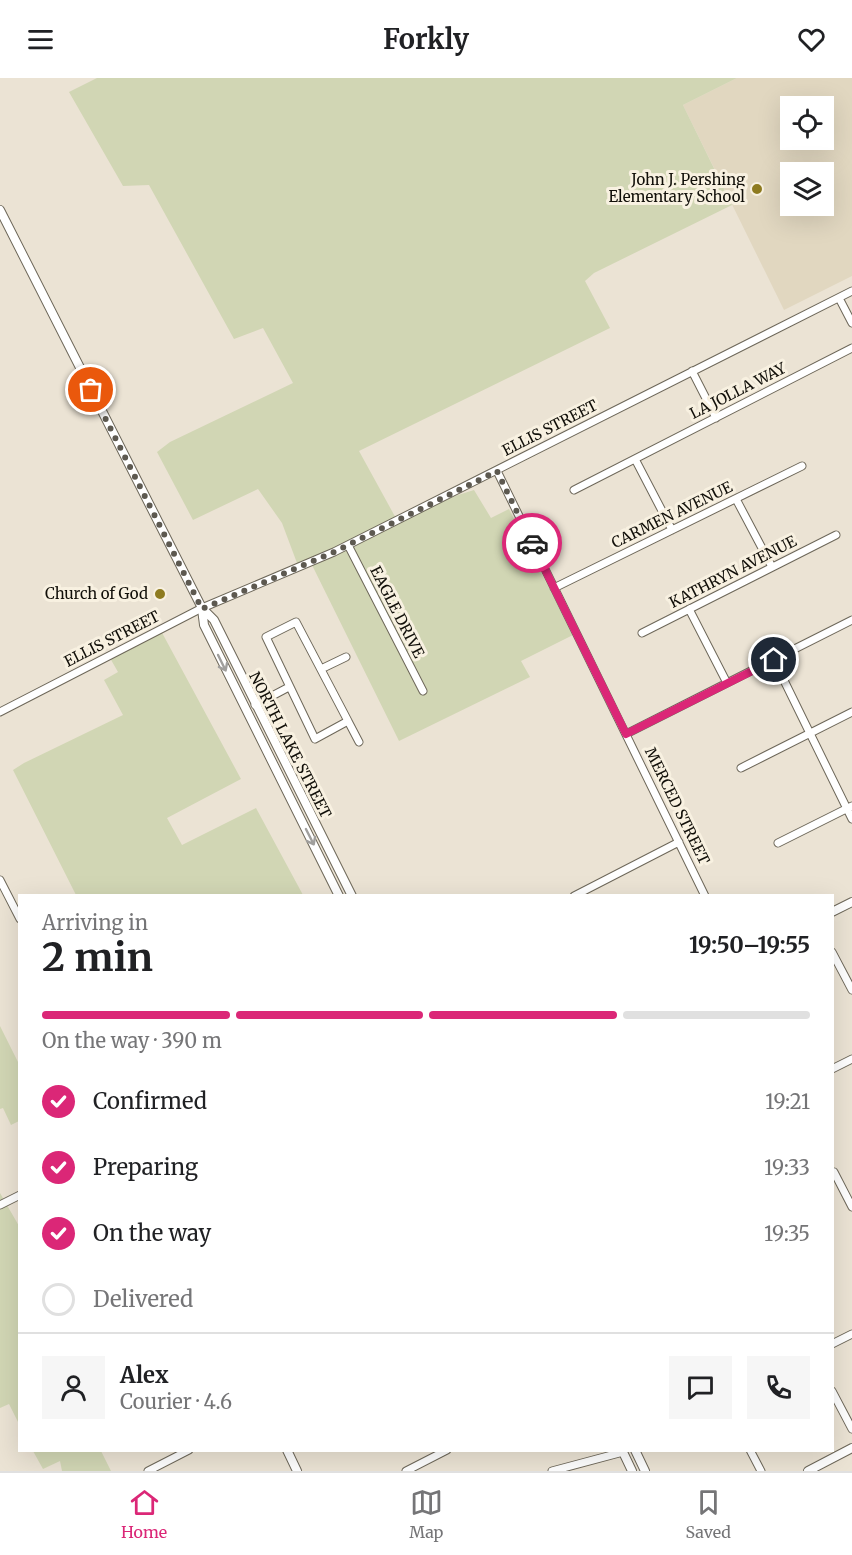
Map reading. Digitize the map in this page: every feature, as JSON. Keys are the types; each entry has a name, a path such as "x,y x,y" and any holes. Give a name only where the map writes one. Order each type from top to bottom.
{"street":[{"name":"NORTH LAKE STREET","path":"0,210 202,609 204,625 338,894"},
{"name":"ELLIS STREET","path":"0,712 202,609 348,545 852,291"},
{"path":"839,298 852,323"},
{"name":"LA JOLLA WAY","path":"574,490 852,348"},
{"path":"692,371 716,418"},
{"path":"635,459 672,530"},
{"name":"CARMEN AVENUE","path":"554,588 802,466"},
{"name":"MERCED STREET","path":"497,471 704,894"},
{"path":"736,499 772,567"},
{"name":"KATHRYN AVENUE","path":"642,633 836,535"},
{"name":"EAGLE DRIVE","path":"348,545 423,691"},
{"name":"NORTH LAKE STREET","path":"202,609 214,620 349,894"},
{"path":"689,609 727,683"},
{"path":"626,734 852,621"},
{"path":"348,721 315,739 266,637 296,622 321,669 359,742"},
{"path":"321,669 346,657"},
{"path":"774,660 850,808 852,819"},
{"path":"245,710 289,687"},
{"path":"741,768 852,712"},
{"path":"778,843 850,808"},
{"path":"578,894 679,842"},
{"path":"0,880 18,915"},
{"path":"834,911 852,902"},
{"path":"834,956 852,990"},
{"path":"834,1068 852,1059"},
{"path":"834,1172 852,1207"},
{"path":"0,1205 18,1196"},
{"path":"834,1343 852,1334"},
{"path":"834,1395 852,1429"},
{"path":"808,1471 852,1448"},
{"path":"148,1471 185,1452"},
{"path":"288,1452 297,1471"},
{"path":"406,1471 443,1452"},
{"path":"552,1471 618,1452"},
{"path":"622,1452 632,1471"},
{"path":"636,1452 645,1471"},
{"path":"751,1452 760,1471"}],"shaded area":[{"name":"John J. Pershing Elementary School","path":"737,78 852,78 852,276 784,310 683,105"}],"green space":[{"path":"97,78 737,78 683,105 732,205 594,273 585,281 610,328 359,451 398,522 455,496 474,490 491,518 509,509 573,635 521,661 530,677 399,741 312,565 300,571 282,523 258,489 193,520 157,452 170,442 293,383 263,328 234,339 149,185 123,186 69,92"},
{"path":"160,629 241,779 167,818 182,845 256,808 302,894 75,894 13,770 123,715 104,680 118,672 110,658"},
{"path":"0,1026 18,1062 18,1122 11,1125 3,1108 0,1109"},
{"path":"0,1193 18,1224 18,1422 9,1404 0,1408"},
{"path":"34,1452 102,1452 111,1471 62,1471 60,1461 43,1469"}],"way so far":[{"path":"91,390 202,609 334,552 497,471 532,543"}],"place":[{"name":"John J. Pershing Elementary School","path":"757,189"},
{"name":"Church of God","path":"160,594"}],"route":[{"path":"532,543 626,734 774,660"}]}
